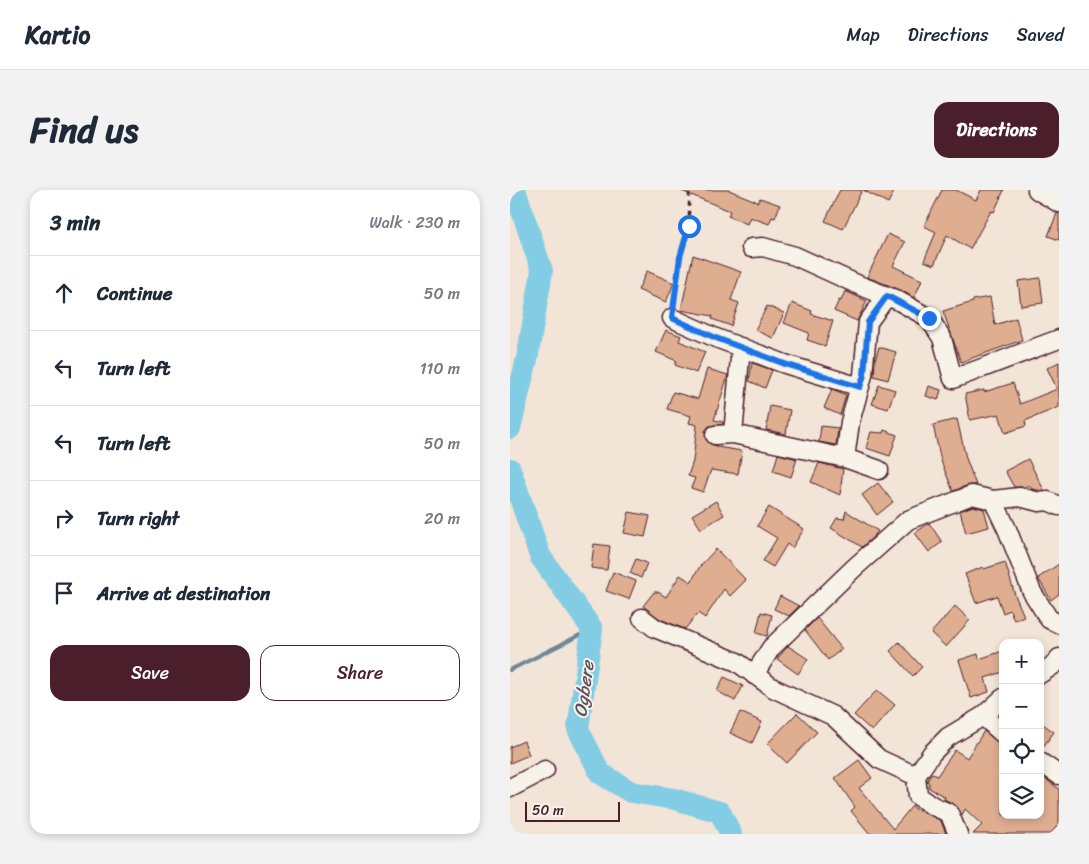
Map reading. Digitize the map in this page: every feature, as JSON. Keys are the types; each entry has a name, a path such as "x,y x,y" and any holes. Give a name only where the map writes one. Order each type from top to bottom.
{"street":[{"path":"1037,190 1059,203"},
{"path":"751,248 763,247 795,256 887,296 929,318 942,338 953,379 1059,339"},
{"path":"845,458 850,422 864,375 868,322 887,296"},
{"path":"672,318 741,348 785,364 860,387"},
{"path":"741,348 724,434 845,458 879,470"},
{"path":"754,675 771,648 854,568 908,520 972,495 993,500 1020,498 1039,502 1048,500 1059,506"},
{"path":"993,500 1007,529 1032,592 1049,619 1059,624"},
{"path":"642,618 655,628 736,662 773,688 833,716 879,759 916,776"},
{"path":"1044,671 1055,664 1059,658"},
{"path":"958,834 950,813 933,806 918,796 916,776 932,753 948,737 983,716 999,702"},
{"path":"983,716 999,730"},
{"path":"1044,765 1059,775"},
{"path":"510,788 545,770"}],"path":[{"path":"672,318 680,257 689,226 689,190"}],"building":[{"path":"679,190 729,190 758,202 760,198 780,205 775,218 772,217 769,224 750,217 747,224 728,216 730,211"},
{"path":"840,190 862,190 843,229 825,221"},
{"path":"863,190 895,190 888,203"},
{"path":"942,190 956,190 976,200 981,190 1004,190 994,212 991,211 970,249 947,235 934,265 924,261 936,232 924,226"},
{"path":"1057,213 1059,214 1059,240 1048,236"},
{"path":"888,234 905,242 893,266 922,280 914,298 901,290 867,277"},
{"path":"693,255 741,272 731,300 739,303 731,326 712,319 713,316 681,310"},
{"path":"647,271 674,283 666,302 638,290"},
{"path":"1040,278 1043,303 1021,306 1018,281"},
{"path":"845,291 867,301 857,321 834,311"},
{"path":"990,297 995,325 1016,318 1022,340 961,362 943,311 973,302 973,300"},
{"path":"792,303 812,311 811,314 833,321 825,346 807,340 809,333 784,323"},
{"path":"767,306 784,313 773,338 755,330"},
{"path":"666,330 681,336 679,341 705,352 696,373 675,365 677,361 656,352"},
{"path":"879,347 896,352 888,380 874,376 875,360"},
{"path":"1059,362 1059,407 1025,421 1026,426 1005,433 999,414 970,420 965,394 984,390 984,392 1013,383 1020,404 1057,389 1047,368"},
{"path":"752,363 772,370 765,388 749,381"},
{"path":"707,369 728,375 714,420 723,422 723,424 709,426 705,431 706,440 717,447 742,451 738,474 711,470 703,492 691,488 695,478 688,476 693,461 697,425 689,423 691,416 667,409 673,392 698,399"},
{"path":"879,385 895,390 888,409 872,404"},
{"path":"929,386 941,390 938,400 926,396"},
{"path":"832,389 846,395 840,415 824,408"},
{"path":"770,406 790,410 786,434 766,430"},
{"path":"957,419 966,458 976,485 968,485 953,491 941,461 933,425"},
{"path":"821,426 838,428 836,445 819,442"},
{"path":"884,430 897,435 890,456 866,448 871,432 883,433"},
{"path":"778,454 797,459 791,477 773,471"},
{"path":"1028,459 1043,491 1032,489 1029,485 1014,487 1005,471"},
{"path":"819,463 843,469 840,495 811,482"},
{"path":"878,483 893,502 877,515 862,495"},
{"path":"716,501 724,515 701,529 692,515"},
{"path":"973,506 984,509 989,527 966,533 960,511"},
{"path":"769,507 804,529 792,548 787,544 773,567 763,561 777,538 757,526"},
{"path":"846,511 878,531 862,547 831,528 837,518 844,519"},
{"path":"629,512 650,516 645,537 624,533"},
{"path":"929,523 942,542 929,552 915,533"},
{"path":"594,544 610,546 607,570 591,568"},
{"path":"716,549 746,580 730,596 724,589 705,618 698,613 685,629 660,619 643,606 654,592 658,592 666,597 680,575 691,582 700,566"},
{"path":"636,559 647,563 641,578 630,573"},
{"path":"1005,562 1015,595 1024,616 1014,620 1010,610 1003,613 997,596 976,603 965,574 983,567 984,569"},
{"path":"1059,564 1059,594 1051,600 1038,578"},
{"path":"613,572 636,581 629,599 606,591"},
{"path":"780,596 799,606 789,616 774,609"},
{"path":"955,606 970,620 946,647 931,633"},
{"path":"761,612 772,615 767,636 756,633"},
{"path":"817,618 842,649 828,660 805,630"},
{"path":"899,642 922,667 913,676 890,651"},
{"path":"788,646 808,659 798,674 777,659"},
{"path":"999,652 999,673 985,678 989,692 971,698 959,660 978,654 979,659"},
{"path":"724,677 743,686 735,701 717,691"},
{"path":"877,690 895,705 872,731 854,715"},
{"path":"740,712 762,722 752,743 730,733"},
{"path":"797,713 817,732 787,763 767,744"},
{"path":"1044,725 1054,732 1044,746"},
{"path":"984,731 999,743 997,747 999,748 999,819 1044,819 1044,778 1059,789 1059,824 1050,834 973,834 982,825 965,809 962,815 954,804 929,788 927,781 932,773 937,776 955,750 967,758"},
{"path":"524,741 529,755 510,763 510,747"},
{"path":"859,760 872,778 859,788 893,829 912,806 918,811 919,809 941,821 946,834 870,834 851,811 855,807 835,778"}],"waterway":[{"name":"Ogbere","path":"510,428 527,359 542,271 515,190"},
{"name":"Ogbere","path":"510,469 540,556 592,629 578,729 600,773 631,792 674,799 720,812 731,834"},
{"path":"510,670 592,629"}],"route":[{"path":"689,226 680,257 672,318 716,338 785,364 860,387 864,375 868,322 887,296 898,300 929,318"}]}
